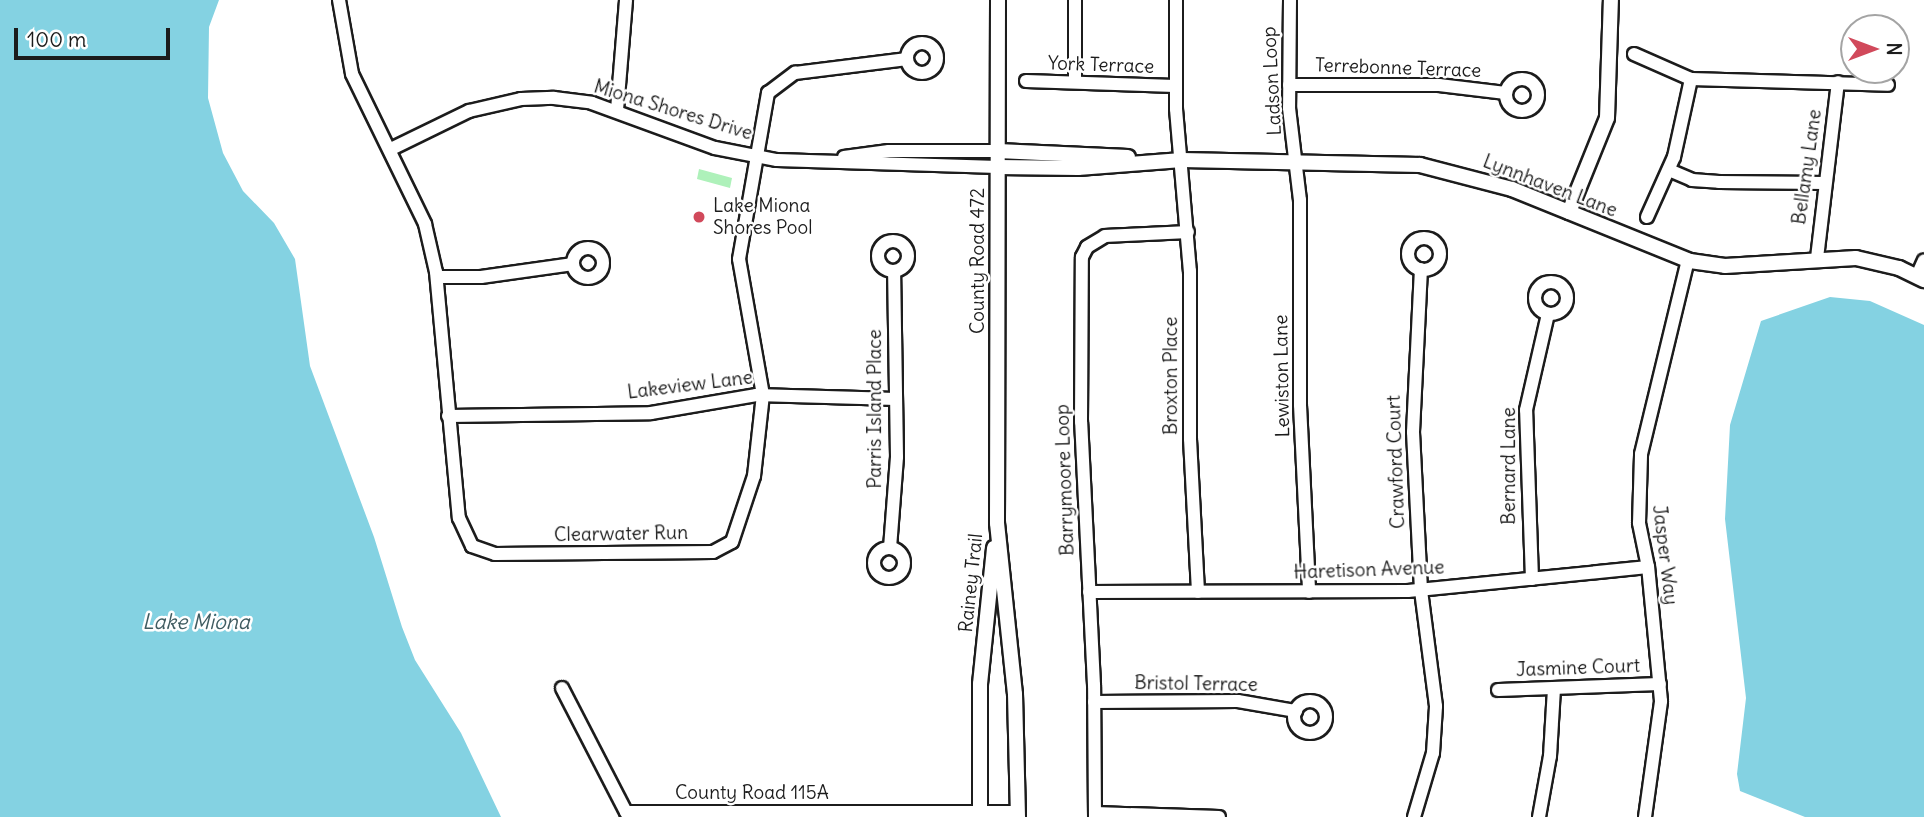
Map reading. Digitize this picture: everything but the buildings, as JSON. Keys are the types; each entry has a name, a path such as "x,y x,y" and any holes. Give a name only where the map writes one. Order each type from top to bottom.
{"street":[{"name":"Clearwater Run","path":"339,0 352,74 391,149 425,224 437,277 459,518 479,551 713,552 724,549 737,533 754,477 763,395 739,259 764,108 774,85 795,73 907,59"},
{"path":"617,110 626,0"},
{"name":"County Road 472","path":"997,523 998,0"},
{"path":"1075,0 1075,82"},
{"name":"Broxton Place","path":"1176,0 1175,86 1188,232 1190,439 1198,592"},
{"name":"Ladson Loop","path":"1290,0 1289,85 1296,160"},
{"path":"1569,212 1606,118 1611,0"},
{"path":"1634,54 1691,79 1888,85"},
{"path":"1647,217 1669,170 1691,79"},
{"name":"York Terrace","path":"1026,81 1175,86"},
{"name":"Bellamy Lane","path":"1817,258 1838,82"},
{"name":"Terrebonne Terrace","path":"1289,85 1439,85 1506,93"},
{"name":"Miona Shores Drive","path":"391,149 469,111 522,99 554,98 617,110 715,148 757,157 998,167"},
{"name":"Miona Shores Drive","path":"827,161 889,150 998,151"},
{"name":"Lynnhaven Lane","path":"998,151 1099,153 1153,160"},
{"name":"Lynnhaven Lane","path":"998,167 1078,168 1153,160 1391,162 1446,170 1497,183 1688,260 1725,266 1817,258 1878,261 1921,278"},
{"name":"Lewiston Lane","path":"1296,160 1309,592"},
{"path":"1669,170 1705,181 1825,183"},
{"name":"Barrymoore Loop","path":"1095,815 1094,702 1081,422 1082,257 1087,247 1105,236 1188,232"},
{"name":"Jasper Way","path":"1646,817 1659,741 1660,684 1648,568 1639,523 1640,454 1688,260"},
{"path":"1921,278 1924,260"},
{"path":"437,277 481,277 573,264"},
{"name":"Crawford Court","path":"1415,817 1433,753 1436,706 1421,590 1412,393 1421,270"},
{"name":"Parris Island Place","path":"890,548 896,399 894,271"},
{"name":"Bernard Lane","path":"1532,579 1527,410 1548,314"},
{"name":"Lakeview Lane","path":"448,416 651,412 763,395 896,399"},
{"name":"Rainey Trail","path":"997,523 1015,694 1018,815"},
{"name":"Rainey Trail","path":"980,815 980,684 997,523"},
{"name":"Haretison Avenue","path":"1089,592 1421,590 1648,568"},
{"name":"Jasmine Court","path":"1498,690 1660,684"},
{"name":"County Road 115A","path":"562,688 626,811 1018,815"},
{"path":"1539,817 1550,756 1554,688"},
{"name":"Bristol Terrace","path":"1094,702 1238,701 1296,711"},
{"path":"1095,815 1219,817"}],"green space":[{"path":"699,169 732,178 730,188 697,179"}],"water":[{"name":"Lake Miona","path":"0,0 219,0 209,27 208,98 223,153 243,191 274,223 295,259 310,366 374,537 402,627 415,660 461,733 501,817 0,817"},
{"path":"1830,297 1870,301 1924,325 1924,817 1805,817 1740,791 1737,774 1746,698 1725,519 1730,425 1761,321"}],"place":[{"name":"Lake Miona Shores Pool","path":"699,217"}]}
